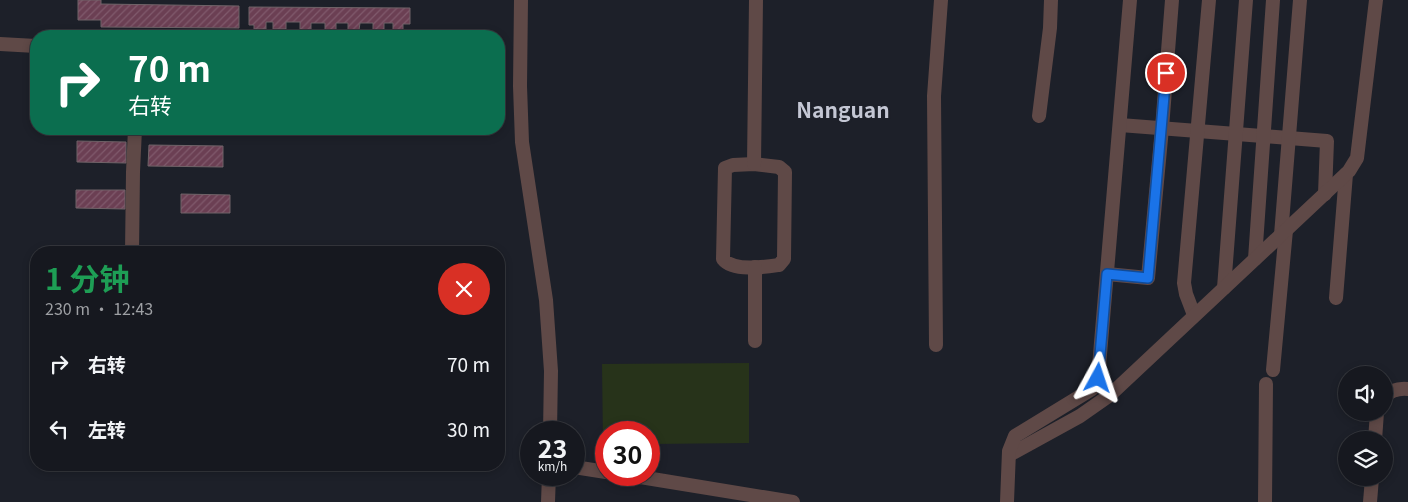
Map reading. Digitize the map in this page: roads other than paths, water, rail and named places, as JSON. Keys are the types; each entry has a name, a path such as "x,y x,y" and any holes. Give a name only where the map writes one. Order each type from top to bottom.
{"street":[{"path":"521,0 520,86 522,142 546,300 550,371 550,421"},
{"path":"754,164 756,0"},
{"path":"936,345 934,96 940,0"},
{"path":"1039,116 1050,28 1051,0"},
{"path":"1007,502 1009,455 1015,436 1092,389 1098,378 1130,0"},
{"path":"1107,274 1148,278 1172,0"},
{"path":"1194,315 1184,283 1209,0"},
{"path":"1224,288 1246,0"},
{"path":"1255,259 1273,0"},
{"path":"1274,370 1300,0"},
{"path":"1009,455 1080,416 1110,395 1346,174 1357,158 1376,0"},
{"path":"0,44 30,46"},
{"path":"1120,125 1327,141 1325,194"},
{"path":"132,246 136,135"},
{"path":"754,164 779,167 786,172 784,259 779,265 765,267 734,266 723,259 725,168 733,165 754,164"},
{"path":"1336,298 1346,174"},
{"path":"755,267 755,341"},
{"path":"1096,384 1110,395"},
{"path":"1265,502 1266,384"},
{"path":"1393,390 1408,389"},
{"path":"660,480 793,502"},
{"path":"548,502 549,486"},
{"path":"1370,502 1371,486"}],"district":[{"name":"Nanguan","path":"843,109"}]}
